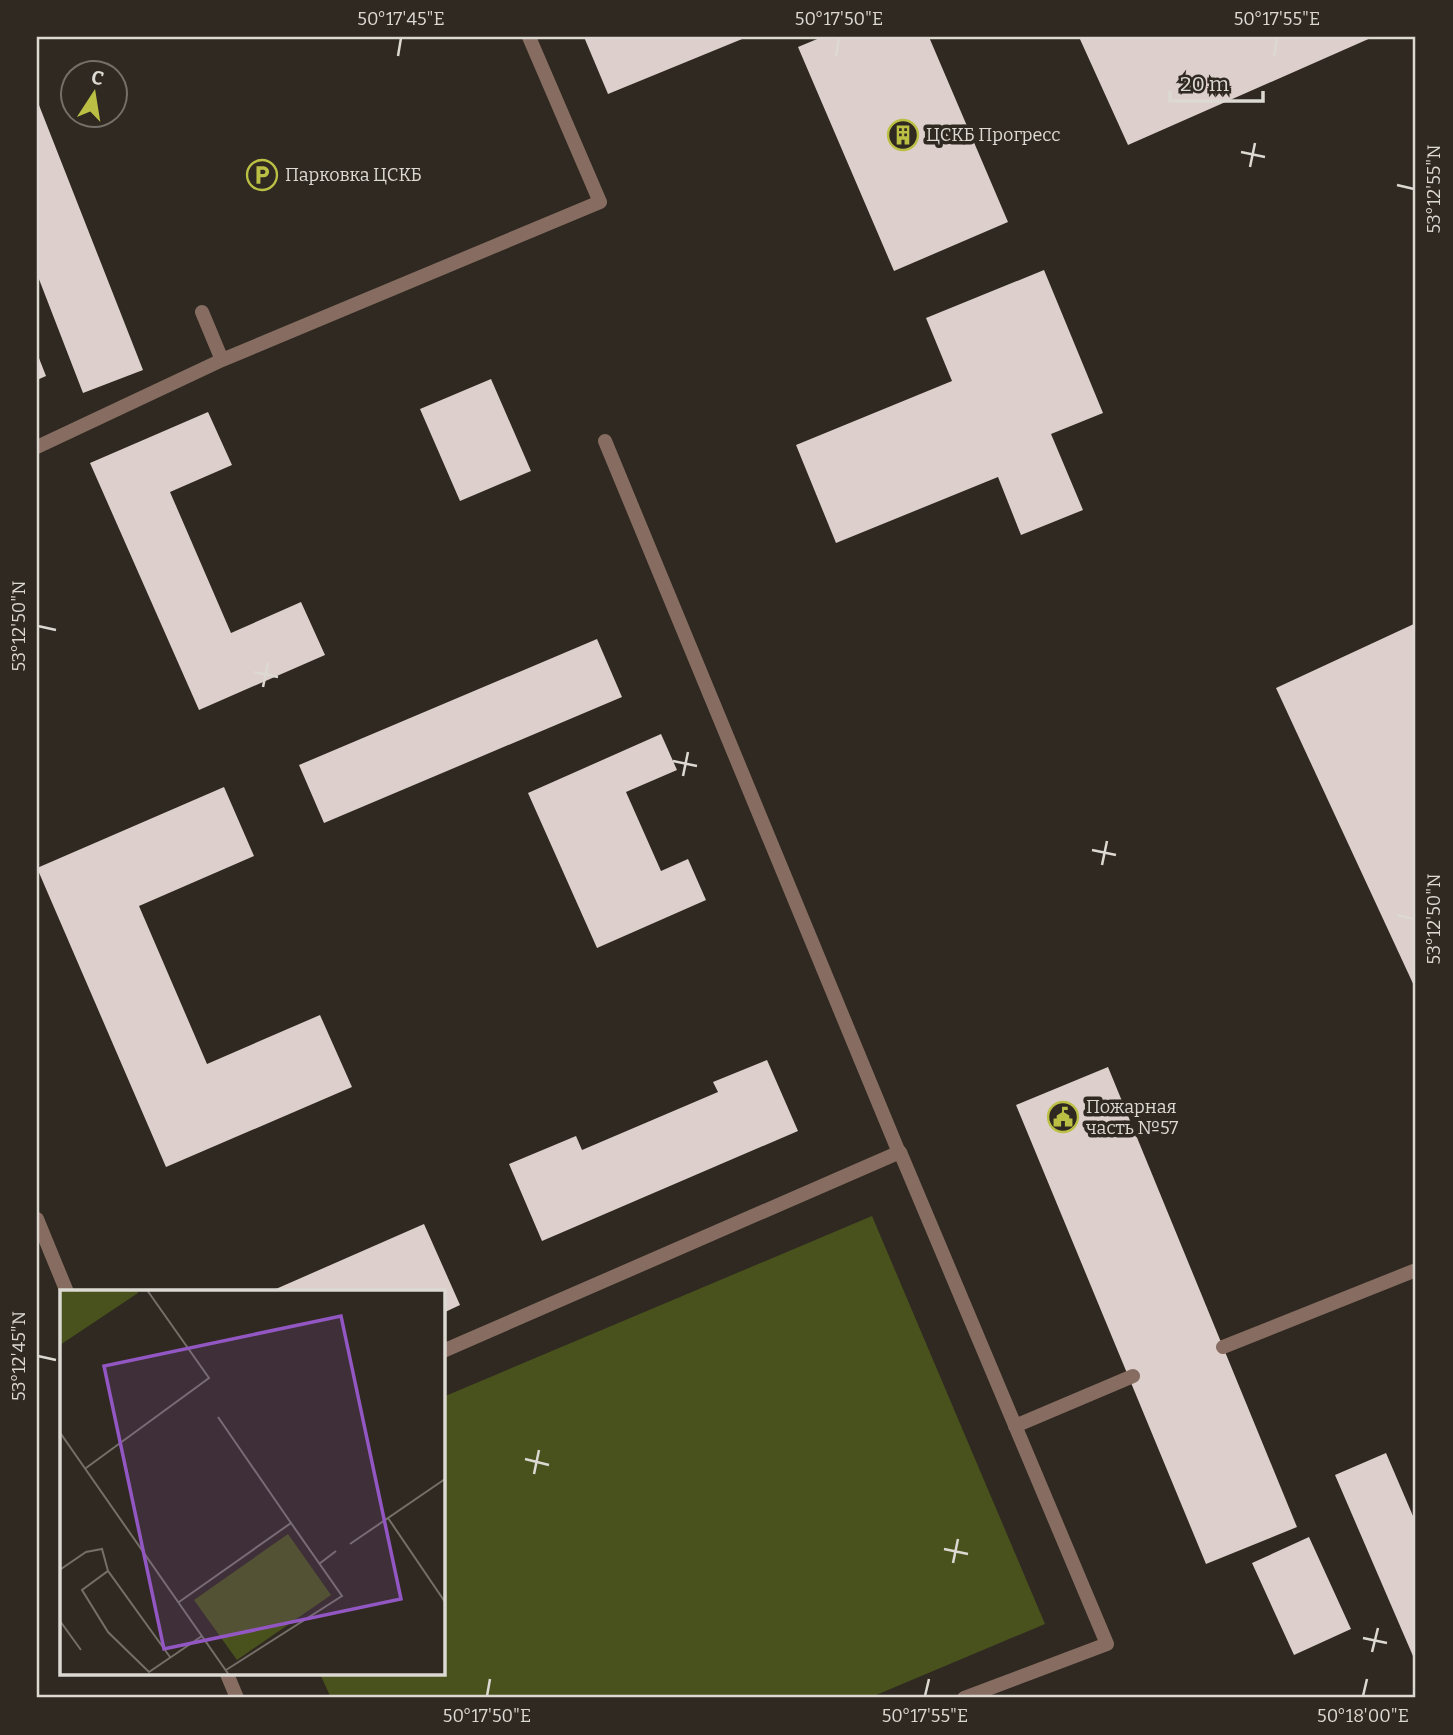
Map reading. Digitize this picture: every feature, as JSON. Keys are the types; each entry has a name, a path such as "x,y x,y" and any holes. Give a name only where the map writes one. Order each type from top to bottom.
{"street":[{"path":"37,447 222,360 600,202 529,37"},
{"path":"202,312 222,360"},
{"path":"605,441 900,1155 1107,1644 964,1698"},
{"path":"444,1351 900,1155"},
{"path":"37,1219 66,1290"},
{"path":"1223,1347 1416,1270"},
{"path":"1015,1426 1133,1377"},
{"path":"228,1676 237,1698"}],"green space":[{"path":"872,1216 1045,1624 869,1698 331,1698 321,1676 444,1676 444,1397"}],"building":[{"path":"584,37 747,37 608,94"},
{"name":"ЦСКБ Прогресс","path":"822,37 929,37 1008,222 894,271 798,47"},
{"path":"1079,37 1373,37 1128,145"},
{"path":"37,100 143,370 83,393 37,274"},
{"path":"1044,270 1103,413 1051,434 1083,510 1021,535 998,477 836,543 796,445 952,381 926,318"},
{"path":"37,353 46,376 37,380"},
{"path":"491,379 531,471 460,501 420,409"},
{"path":"208,412 232,465 170,492 231,633 301,602 325,655 199,710 90,463"},
{"path":"1416,623 1416,990 1276,688"},
{"path":"597,639 622,697 324,823 299,765"},
{"path":"661,734 677,770 626,792 661,871 688,859 706,900 597,948 528,793"},
{"path":"224,787 254,856 139,906 207,1064 320,1015 352,1087 166,1167 37,868"},
{"path":"767,1060 798,1131 542,1241 509,1164 576,1136 582,1150 718,1092 713,1082"},
{"path":"1108,1067 1297,1527 1206,1564 1016,1105"},
{"path":"424,1224 460,1305 444,1313 444,1290 274,1290"},
{"path":"1386,1453 1416,1523 1416,1663 1335,1475"},
{"path":"1309,1537 1351,1629 1294,1655 1252,1563"}],"place":[{"name":"ЦСКБ Прогресс","path":"903,135"},
{"name":"Парковка ЦСКБ","path":"262,175"},
{"name":"Пожарная часть №57","path":"1063,1117"}]}
